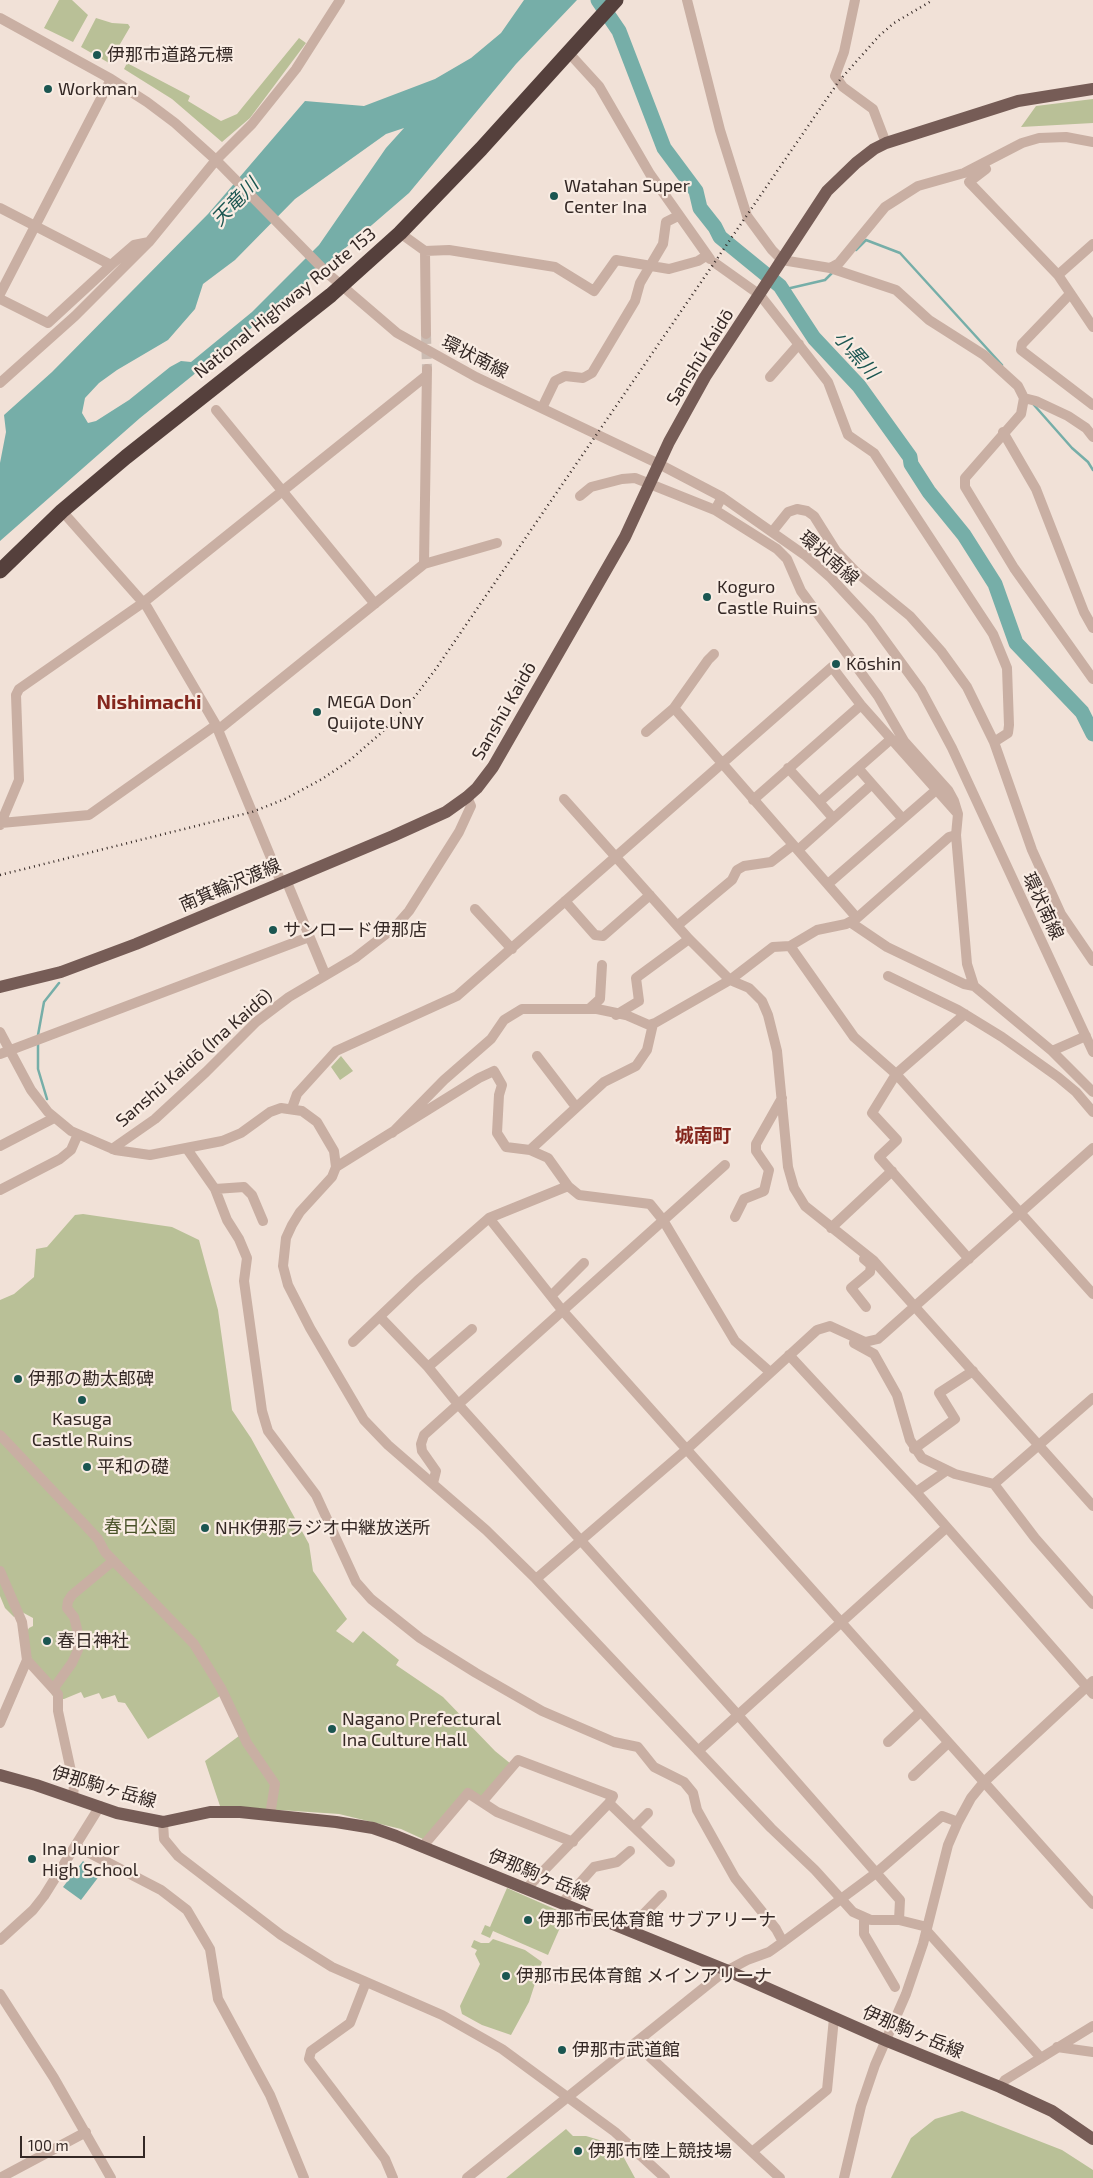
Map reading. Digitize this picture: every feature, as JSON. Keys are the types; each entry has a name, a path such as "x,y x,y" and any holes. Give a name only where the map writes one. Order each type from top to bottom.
{"highway":[{"name":"National Highway Route 153","path":"0,571 62,511 193,402 341,286 400,233 481,149 616,0"}],"main road":[{"name":"Sanshū Kaidō","path":"467,797 484,780 493,767 625,537 678,425 706,377 827,192 862,158 886,143 1018,101 1093,89"},
{"name":"南箕輪沢渡線","path":"0,987 43,977 103,957 446,812 467,797"},
{"name":"伊那駒ヶ岳線","path":"0,1775 134,1817 163,1822 218,1812 270,1815 373,1828 423,1846 726,1970 887,2041 1000,2087 1052,2111 1093,2138"}],"street":[{"path":"0,383 75,316 149,242 252,124 296,69 340,0"},
{"path":"687,0 720,130 747,216 781,262 830,268 896,290 929,320 984,355 1018,386 1024,398 1021,414 964,478 966,487 1014,568 1093,679"},
{"path":"855,0 844,52 835,76 843,87 873,109 886,143"},
{"name":"環状南線","path":"0,18 110,79 147,102 175,123 218,162 341,286 377,318 418,346 659,464 722,497 806,556 870,620 921,690 952,748 1093,1052"},
{"path":"572,48 599,86 650,174 678,216 712,260 761,293 828,382 848,435 874,453 993,634 1007,668 1009,725 1008,733 994,742"},
{"path":"0,294 110,79"},
{"path":"830,268 840,263 878,215 896,199 918,186 964,173 1022,143 1039,138 1066,137 1093,142"},
{"path":"983,164 986,169 969,182 1058,275 1093,328"},
{"path":"0,208 111,265"},
{"path":"542,408 555,381 565,376 583,378 592,373 635,300 640,283 663,244 666,222 678,216"},
{"path":"400,233 425,251 449,250 555,267 594,291 616,260 669,269 698,261 712,260"},
{"path":"0,300 48,323 134,245 149,242"},
{"path":"1058,275 1093,244"},
{"path":"425,251 426,334"},
{"path":"1070,294 1022,344 1021,350 1093,405"},
{"path":"770,377 799,344"},
{"path":"424,564 426,372 283,492 144,602 19,689 16,695 19,780 1,824 89,815 217,728 424,564 496,542"},
{"path":"1024,398 1036,401 1068,416 1086,428 1093,437"},
{"path":"216,410 375,604"},
{"path":"1003,432 1036,489 1084,612 1093,628"},
{"path":"580,496 592,487 622,479 635,478 715,510 777,549 787,559 801,591 878,696 904,741 948,790 954,801 958,814 956,835 967,964 974,986"},
{"path":"715,510 722,497"},
{"path":"772,532 788,512 797,509 807,511 814,516 836,551 856,571 910,616 942,651 967,687 994,742 1032,850 1061,914 1093,961"},
{"path":"62,511 144,602 217,728 325,974"},
{"path":"646,732 674,708 714,654"},
{"path":"292,1108 297,1094 336,1051 458,996 832,667 861,706 890,740 958,814"},
{"path":"753,800 861,706"},
{"path":"674,708 828,884 854,920 887,947 964,984 974,986 1052,1051 1093,1092"},
{"path":"819,802 890,740"},
{"path":"788,768 833,818"},
{"path":"858,768 902,818"},
{"path":"678,925 732,880 737,870 744,866 771,862 795,847 833,818 872,784"},
{"path":"828,884 935,791"},
{"name":"Sanshū Kaidō (Ina Kaidō)","path":"112,1149 155,1119 256,1022 325,974 355,958 380,940 409,911 459,832 471,806 467,797"},
{"path":"564,799 689,938 730,980 749,988 762,1001 777,1051 788,1167 794,1188 805,1206 874,1261 914,1308 973,1371 1093,1506"},
{"path":"392,1133 444,1080 491,1039 504,1020 522,1009 589,1009 626,1016 649,1025 652,1024 730,980 773,947 790,946 817,930 854,920 949,837 956,835"},
{"path":"565,901 595,935 603,936 650,895"},
{"path":"475,909 512,949"},
{"path":"5,1052 309,937"},
{"path":"616,1015 639,1001 636,978 689,938"},
{"path":"790,946 854,1037 896,1074 1093,1294"},
{"path":"589,1009 600,999 602,964"},
{"path":"888,976 965,1014 1058,1077 1076,1092 1093,1112"},
{"path":"965,1014 896,1074 872,1113 897,1140 879,1157 969,1259"},
{"path":"530,1150 604,1082 636,1066 647,1050 652,1024"},
{"path":"0,1032 5,1052 39,1102 54,1118 78,1134 112,1149 150,1155 222,1142 241,1133 270,1112 281,1108 292,1108 309,1115 317,1122 334,1151 336,1167 332,1177 300,1212 286,1238 283,1256 288,1285 310,1328 364,1420 388,1445 433,1483 536,1579 698,1751 842,1898 853,1912 864,1919 899,1920 927,1928 1041,2058"},
{"path":"1052,1051 1086,1036"},
{"path":"537,1056 576,1107"},
{"path":"336,1167 479,1078 494,1071 502,1085 499,1095 497,1133 506,1147 530,1150 548,1158 568,1186 579,1195 650,1204 663,1220 735,1340 770,1372"},
{"path":"735,1217 744,1200 764,1191 769,1170 756,1151 756,1144 782,1098"},
{"path":"0,1146 54,1118"},
{"path":"0,1190 60,1159 71,1150 78,1134"},
{"path":"536,1579 582,1542 687,1449 817,1330 830,1326 865,1342 878,1339 1093,1148"},
{"path":"187,1149 215,1189 227,1220 239,1239 247,1258 244,1281 264,1421 268,1431 286,1457 316,1495 356,1582 370,1598 420,1638 476,1674 542,1711 614,1742 638,1747 654,1767 684,1782 693,1793 697,1810 735,1878 776,1929 783,1942"},
{"path":"433,1483 436,1471 422,1451 421,1444 424,1435 725,1165"},
{"path":"831,1228 892,1171"},
{"path":"353,1342 417,1281 489,1218 568,1186"},
{"path":"215,1189 244,1187 252,1195 263,1221"},
{"path":"489,1218 562,1310 1093,1904"},
{"path":"842,1236 841,1240 871,1265 870,1272 851,1288 866,1307"},
{"path":"551,1296 584,1263"},
{"path":"380,1317 428,1367 458,1404 738,1715 900,1900 899,1920"},
{"path":"428,1367 472,1329"},
{"path":"844,1332 847,1339 874,1354 897,1395 914,1449 922,1458 946,1471 994,1484 1035,1538 1093,1604"},
{"path":"789,1355 916,1492 946,1528 1091,1687 984,1782 958,1822 948,1845 927,1928 906,1994 875,2065 861,2106 844,2178"},
{"path":"914,1449 954,1419 939,1393 973,1371"},
{"path":"994,1484 1093,1398"},
{"path":"0,1435 86,1526 113,1561 194,1644 204,1658 221,1688 247,1743 275,1784 270,1815"},
{"path":"916,1492 946,1471"},
{"path":"698,1751 946,1528"},
{"path":"54,1688 72,1663 78,1650 78,1633 74,1617 67,1608 68,1601 72,1595 113,1561"},
{"path":"0,1723 27,1660 22,1622 1,1578"},
{"path":"27,1660 58,1694 58,1711 74,1785 73,1797"},
{"path":"888,1742 920,1712"},
{"path":"912,1776 948,1743"},
{"path":"482,1802 518,1760 612,1796 609,1803 573,1842 526,1889"},
{"path":"423,1846 468,1793 497,1812 573,1842"},
{"path":"609,1803 670,1862"},
{"path":"0,1940 33,1910 100,1806"},
{"path":"634,1827 648,1814"},
{"path":"467,2178 726,1970 768,1952 783,1942 876,1873 942,1816 958,1822"},
{"path":"163,1822 164,1839 178,1856 302,1950 470,2030 502,2049 615,2132 665,2178"},
{"path":"76,1846 161,1890 186,1910 210,1949 218,1999 270,2095 304,2178"},
{"path":"562,1903 594,1867 617,1862 630,1851"},
{"path":"628,1930 662,1895"},
{"path":"864,1919 864,1934 895,1988"},
{"path":"366,1982 350,2024 311,2051 310,2059 385,2159 393,2178"},
{"path":"0,1994 86,2132 110,2178"},
{"path":"752,2152 827,2090 834,2018"},
{"path":"1000,2087 1005,2080 1093,2026"},
{"path":"636,2044 780,2178"},
{"path":"1057,2048 1093,2052"},
{"path":"0,2178 86,2132"}],"green space":[{"path":"59,0 72,0 88,15 73,42 44,28"},
{"path":"96,18 112,23 128,24 130,27 109,63 81,47"},
{"path":"299,38 306,43 250,118 222,142 172,99 124,69 127,63 190,96 188,101 221,121 237,114"},
{"path":"1093,99 1093,123 1021,127 1036,106"},
{"path":"341,1056 353,1071 340,1080 331,1067"},
{"name":"春日公園","path":"83,1214 172,1227 199,1240 218,1310 232,1410 251,1438 309,1544 313,1571 347,1619 336,1631 353,1643 363,1631 399,1660 396,1665 443,1697 495,1751 511,1764 482,1799 468,1790 425,1840 401,1829 339,1814 220,1806 205,1761 239,1736 220,1696 148,1739 125,1703 118,1702 115,1695 102,1699 99,1693 84,1698 81,1692 64,1699 55,1699 46,1686 22,1640 29,1628 33,1626 33,1618 20,1611 14,1617 5,1608 0,1596 0,1300 14,1294 34,1277 36,1249 47,1247 75,1215"},
{"name":"伊那市民体育館 サブアリーナ","path":"507,1888 566,1914 548,1955 493,1931 490,1938 481,1934 485,1925 490,1927"},
{"name":"伊那市民体育館 メインアリーナ","path":"493,1939 525,1950 542,1962 529,2002 511,2035 482,2025 462,2014 460,2006 480,1964 475,1954 477,1950 471,1947 474,1940 481,1943 489,1943"},
{"path":"962,2111 1062,2150 1093,2170 1093,2178 891,2178 911,2138 935,2119"},
{"name":"伊那市陸上競技場","path":"566,2129 573,2136 586,2136 606,2142 623,2156 635,2178 506,2178"}],"water":[{"name":"天竜川","path":"524,0 577,0 516,64 409,193 270,313 140,418 0,541 0,463 6,432 4,415 52,372 208,214 305,101 364,106 435,79 471,58 501,33","holes":["404,128 386,148 319,245 252,312 191,362 181,361 170,367 129,400 96,421 88,423 82,413 85,398 99,383 117,370 168,340 195,309 203,284 235,260 295,199 386,134"]},
{"path":"83,1861 100,1875 81,1900 63,1887"}],"waterway":[{"name":"小黒川","path":"598,0 619,31 664,148 696,191 700,208 715,227 720,237 780,286 814,338 859,386 910,457 911,464 929,492 964,535 995,584 1016,643 1082,712 1093,734"},
{"path":"856,250 866,240 900,253 1002,365"},
{"path":"782,290 825,280 832,273"},
{"path":"1034,405 1072,448 1088,462 1093,470"},
{"path":"38,1035 44,1002 59,983"},
{"path":"38,1043 38,1069 47,1099"}],"tunnel":[{"path":"426,334 427,369"}],"railway":[{"path":"0,875 252,812 285,799 322,779 349,761 381,733 410,703 435,670 839,81 879,36 894,23 933,0"}],"place":[{"name":"伊那市道路元標","path":"97,55"},
{"name":"Workman","path":"48,89"},
{"name":"Watahan Super Center Ina","path":"554,196"},
{"name":"Koguro Castle Ruins","path":"707,597"},
{"name":"Kōshin","path":"836,664"},
{"name":"MEGA Don Quijote UNY","path":"317,712"},
{"name":"サンロード伊那店","path":"273,930"},
{"name":"伊那の勘太郎碑","path":"18,1379"},
{"name":"Kasuga Castle Ruins","path":"82,1400"},
{"name":"平和の礎","path":"87,1467"},
{"name":"NHK伊那ラジオ中継放送所","path":"205,1528"},
{"name":"春日神社","path":"47,1641"},
{"name":"Nagano Prefectural Ina Culture Hall","path":"332,1729"},
{"name":"Ina Junior High School","path":"32,1859"},
{"name":"伊那市民体育館 サブアリーナ","path":"528,1920"},
{"name":"伊那市民体育館 メインアリーナ","path":"506,1976"},
{"name":"伊那市武道館","path":"562,2050"},
{"name":"伊那市陸上競技場","path":"578,2151"}],"district":[{"name":"Nishimachi","path":"149,702"},
{"name":"城南町","path":"703,1136"}]}
